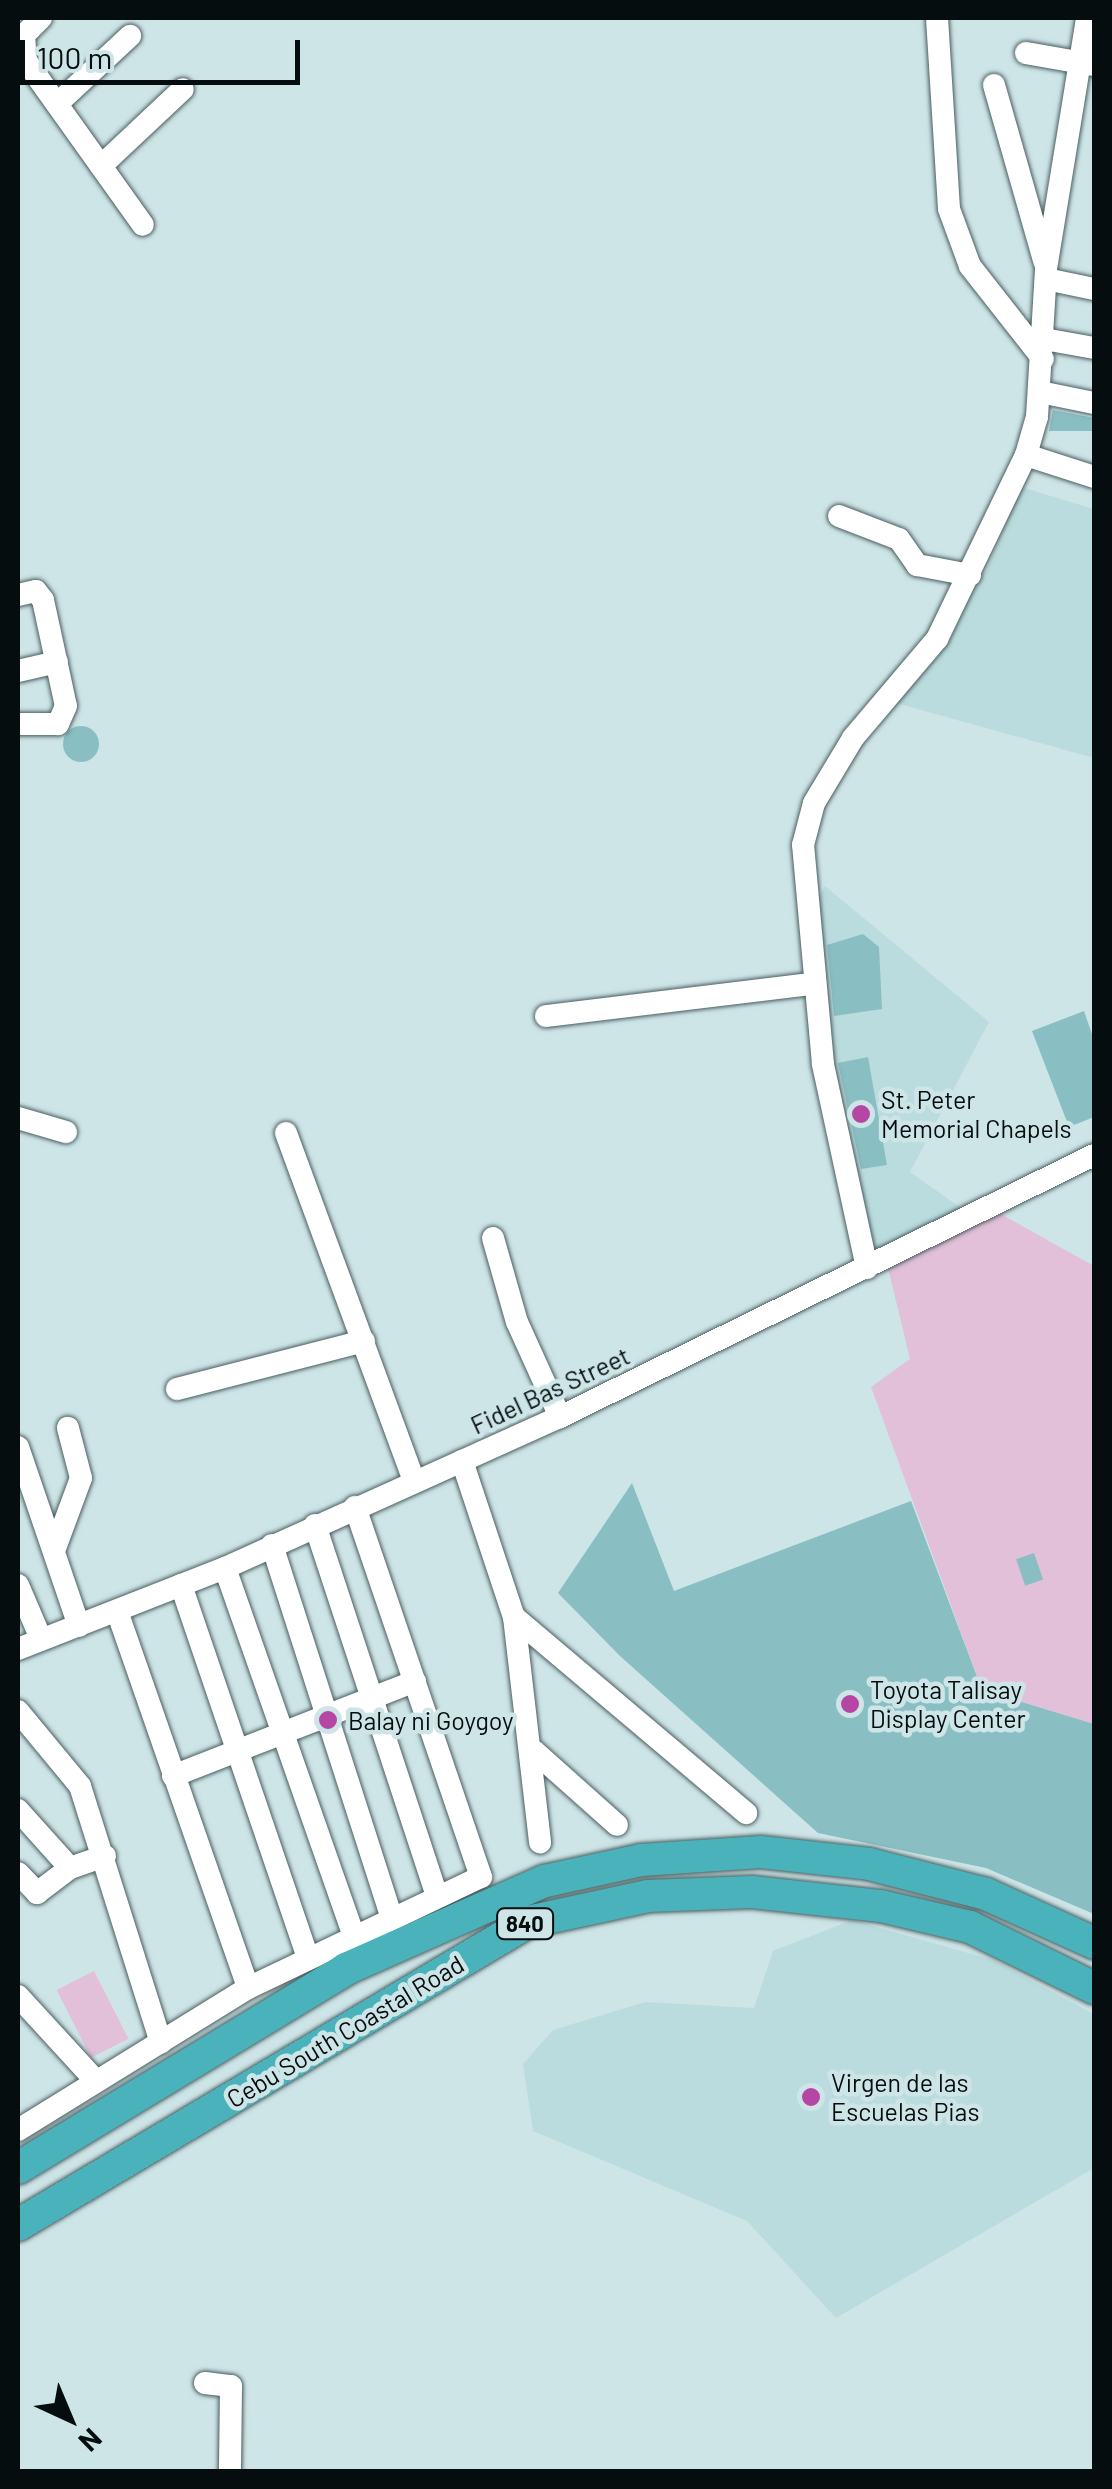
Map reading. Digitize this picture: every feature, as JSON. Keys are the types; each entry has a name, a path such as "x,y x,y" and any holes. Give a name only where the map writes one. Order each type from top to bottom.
{"highway":[{"name":"Cebu South Coastal Road","path":"18,2168 294,1982 545,1881 641,1860 741,1854 934,1878 1094,1943"},
{"name":"Cebu South Coastal Road","path":"18,2225 528,1922 648,1896 752,1892 881,1906 970,1927 1094,1988"}],"street":[{"path":"41,18 21,46 57,104 144,225"},
{"path":"937,18 949,209 970,266 1044,349 1094,348"},
{"path":"867,1268 812,984 803,845 814,803 853,738 937,638 1026,455 1040,392 1046,274 1088,64 1087,18"},
{"path":"57,104 130,36"},
{"path":"1026,53 1088,64"},
{"path":"994,85 1046,274"},
{"path":"102,166 183,89"},
{"path":"1046,274 1094,288"},
{"path":"1040,392 1094,404"},
{"path":"1026,455 1094,477"},
{"path":"839,516 898,539 917,565 970,575"},
{"path":"18,595 36,591 43,600 66,706 58,724 18,724"},
{"path":"18,671 57,662"},
{"path":"546,1016 812,984"},
{"path":"18,1118 66,1132"},
{"path":"286,1133 414,1479"},
{"name":"Fidel Bas Street","path":"18,1649 225,1568 414,1479 560,1418 1094,1155"},
{"path":"493,1238 517,1322 560,1418"},
{"path":"178,1389 364,1341"},
{"path":"54,1551 81,1478 68,1428"},
{"path":"18,1447 78,1626"},
{"path":"462,1460 514,1617 534,1751 540,1843"},
{"path":"18,2130 248,1988 294,1982 308,1957 390,1915 481,1877 355,1508"},
{"path":"315,1525 437,1895"},
{"path":"272,1545 390,1915"},
{"path":"225,1568 352,1933"},
{"path":"18,1585 41,1639"},
{"path":"181,1586 308,1957"},
{"path":"116,1611 248,1988"},
{"path":"514,1617 746,1813"},
{"path":"173,1776 239,1754 415,1681"},
{"path":"18,1711 80,1786 161,2043"},
{"path":"534,1751 617,1825"},
{"path":"18,1810 70,1868"},
{"path":"18,1874 36,1893 70,1868 105,1856"},
{"path":"18,1996 96,2081"},
{"path":"205,2383 231,2386 230,2472"}],"shaded area":[{"path":"1021,487 1094,509 1094,758 896,703 987,569"},
{"path":"825,886 989,1022 910,1172 964,1210 869,1257 836,1094 813,908"},
{"path":"999,1213 1094,1266 1094,1724 982,1690 871,1387 910,1359 888,1268"},
{"name":"Virgen de las Escuelas Pias","path":"852,1920 993,1960 1094,2014 1094,2168 836,2318 747,2221 533,2131 523,2064 553,2030 645,2002 754,2008 773,1951"},
{"path":"94,1971 129,2039 91,2058 57,1990"}],"building":[{"path":"1053,410 1094,418 1094,431 1049,431"},
{"path":"81,726 94,731 99,744 94,757 81,762 68,757 63,744 68,731"},
{"path":"863,934 879,947 882,1009 834,1016 827,945"},
{"path":"1084,1011 1094,1040 1094,1117 1069,1127 1032,1031"},
{"name":"St. Peter Memorial Chapels","path":"868,1057 887,1165 861,1169 838,1063"},
{"name":"Toyota Talisay Display Center","path":"632,1483 674,1591 911,1501 982,1690 1094,1724 1094,1914 986,1868 818,1833 620,1656 558,1593"},
{"path":"1034,1553 1043,1579 1025,1586 1016,1559"}],"place":[{"name":"St. Peter Memorial Chapels","path":"861,1114"},
{"name":"Toyota Talisay Display Center","path":"850,1704"},
{"name":"Balay ni Goygoy","path":"328,1720"},
{"name":"Virgen de las Escuelas Pias","path":"811,2097"}]}
